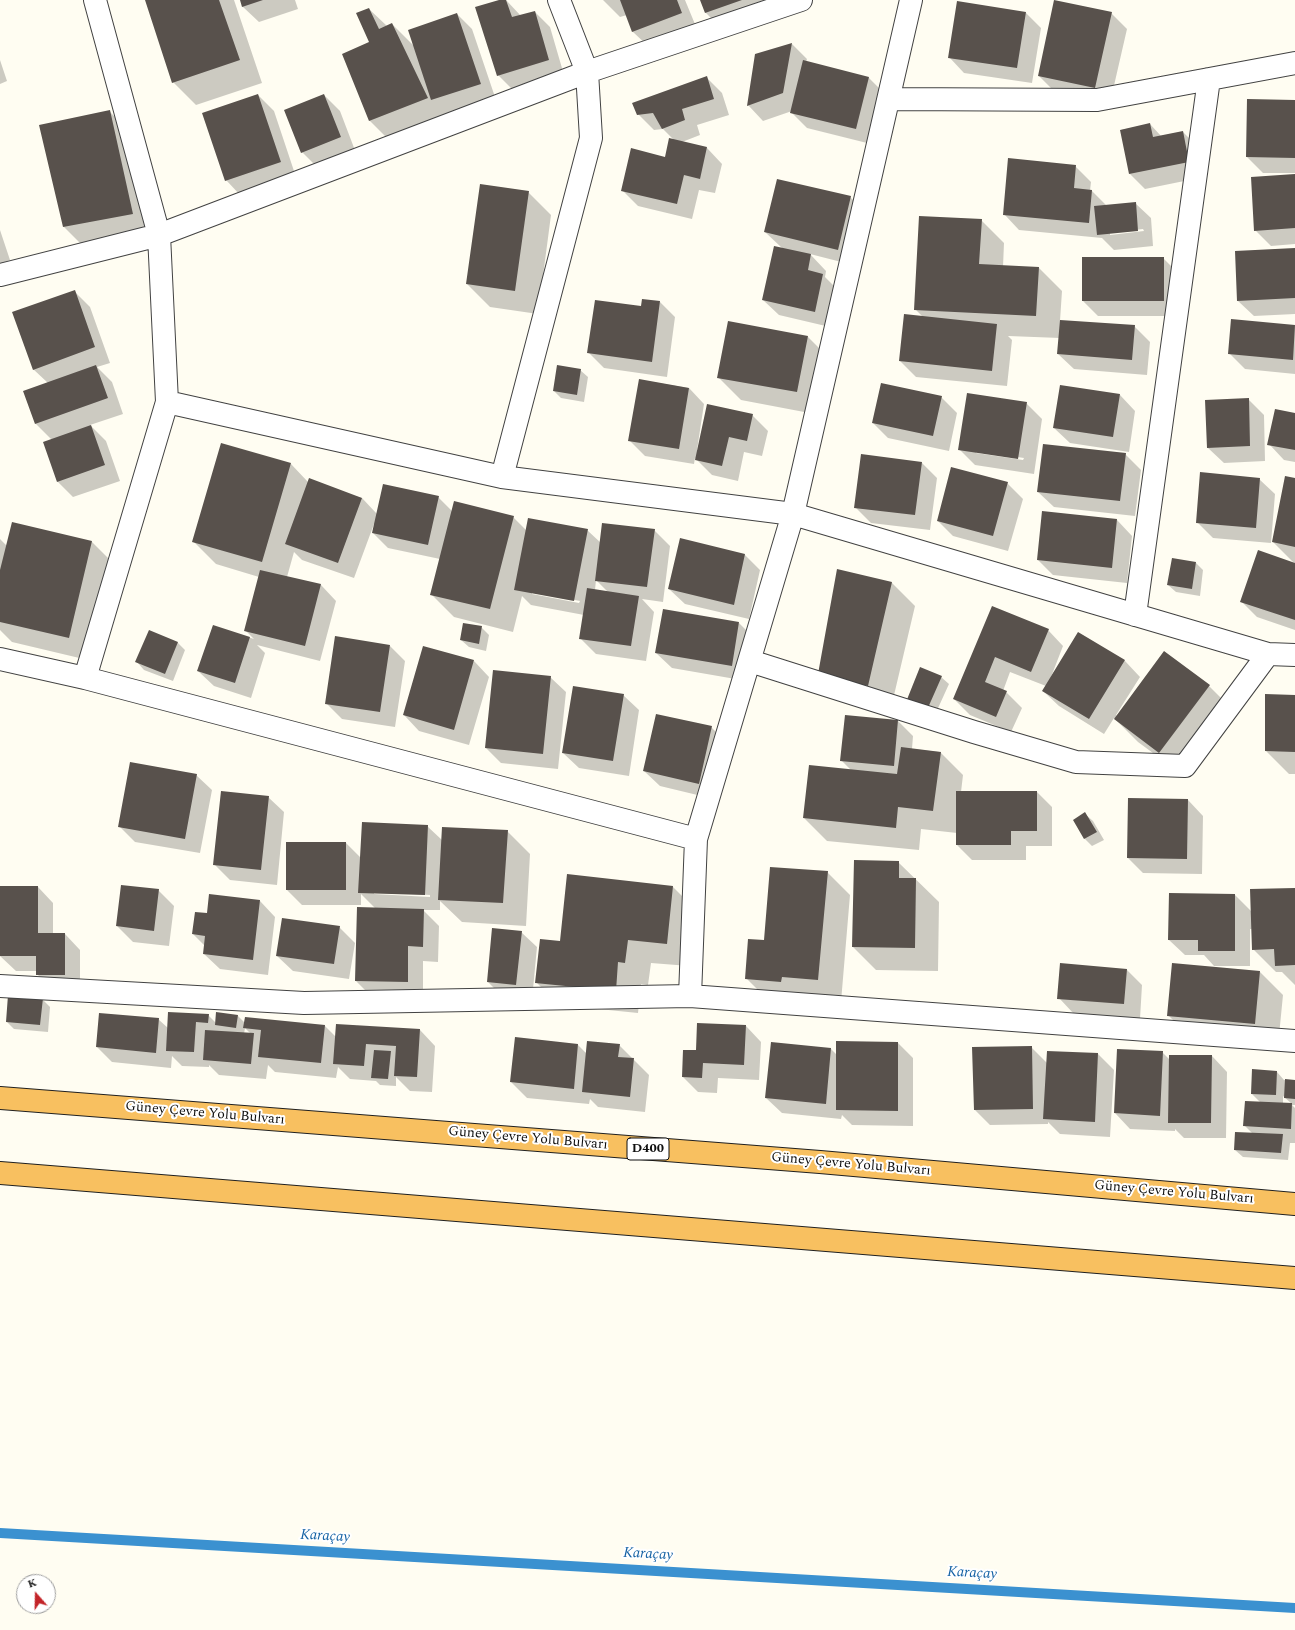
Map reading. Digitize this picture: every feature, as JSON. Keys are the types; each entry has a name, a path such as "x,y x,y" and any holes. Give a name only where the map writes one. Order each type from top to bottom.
{"highway":[{"name":"Güney Çevre Yolu Bulvarı","path":"0,1098 812,1162 1295,1204"},
{"path":"0,1173 1295,1278"}],"street":[{"path":"85,678 167,402 159,235 95,0"},
{"path":"502,476 591,138 587,72 559,0"},
{"path":"0,275 159,235 587,72 801,0"},
{"path":"690,996 696,839 794,514 911,0"},
{"path":"888,99 1097,100 1295,63"},
{"path":"1135,615 1209,79"},
{"path":"167,402 502,476 794,514 1268,654 1295,655"},
{"path":"750,661 974,732 1076,762 1185,766 1268,654"},
{"path":"0,659 85,678 696,839"},
{"path":"0,986 304,1003 690,996 1295,1041"}],"building":[{"path":"145,0 219,0 240,60 172,83"},
{"path":"240,0 263,0 242,7"},
{"path":"499,0 506,0 512,17 535,11 549,60 497,76 475,7"},
{"path":"620,0 677,0 682,13 632,32"},
{"path":"700,0 742,0 705,13"},
{"path":"1054,0 1112,12 1095,88 1038,76"},
{"path":"957,1 1026,12 1017,68 948,58"},
{"path":"369,8 379,29 392,23 428,98 369,121 342,54 369,42 356,13"},
{"path":"457,13 481,84 431,100 408,30"},
{"path":"792,43 783,93 747,106 755,54"},
{"path":"803,60 869,77 856,129 790,113"},
{"path":"707,76 714,99 682,109 685,120 662,129 653,113 637,115 632,103"},
{"path":"258,94 281,162 225,181 202,113"},
{"path":"324,94 341,137 301,153 284,110"},
{"path":"1247,99 1295,100 1295,158 1246,157"},
{"path":"110,110 133,214 63,227 39,125"},
{"path":"1150,123 1153,137 1183,131 1189,162 1129,174 1120,130"},
{"path":"669,138 707,147 700,179 684,175 677,204 621,191 631,148 665,157"},
{"path":"1008,158 1076,165 1074,188 1092,190 1089,223 1003,215"},
{"path":"1295,174 1295,228 1254,231 1251,177"},
{"path":"777,179 851,196 838,250 764,232"},
{"path":"480,184 529,191 515,291 466,284"},
{"path":"1136,202 1138,231 1097,235 1094,206"},
{"path":"919,216 982,219 979,264 1039,267 1036,316 914,310"},
{"path":"774,246 811,254 808,270 823,274 815,312 762,300"},
{"path":"1295,248 1295,298 1237,301 1235,251"},
{"path":"1082,257 1164,257 1164,301 1082,301"},
{"path":"75,290 95,347 33,370 12,312"},
{"path":"642,299 660,301 652,362 587,353 595,300 641,306"},
{"path":"904,314 997,324 992,371 899,361"},
{"path":"1231,319 1295,325 1293,360 1228,354"},
{"path":"1060,320 1135,325 1132,360 1057,354"},
{"path":"728,321 808,336 797,392 717,378"},
{"path":"96,365 108,398 35,424 23,391"},
{"path":"557,365 581,369 577,395 553,391"},
{"path":"639,379 689,388 679,449 628,441"},
{"path":"881,383 942,396 933,436 872,423"},
{"path":"1060,385 1120,394 1113,437 1053,428"},
{"path":"967,393 1027,402 1018,459 958,450"},
{"path":"1249,398 1250,446 1207,448 1205,400"},
{"path":"707,404 753,414 747,441 729,437 722,466 695,460"},
{"path":"1275,409 1295,413 1295,450 1267,445"},
{"path":"91,425 105,465 57,482 43,442"},
{"path":"221,443 291,463 262,562 192,542"},
{"path":"1043,444 1126,453 1120,501 1037,492"},
{"path":"861,454 922,462 915,515 854,508"},
{"path":"951,467 1008,482 993,536 937,521"},
{"path":"1200,472 1260,478 1256,528 1196,523"},
{"path":"1285,476 1295,478 1295,547 1272,542"},
{"path":"309,478 362,498 338,563 285,544"},
{"path":"383,484 439,496 428,545 372,533"},
{"path":"454,501 514,516 490,609 430,595"},
{"path":"1042,511 1117,519 1112,568 1037,560"},
{"path":"528,518 588,529 574,601 514,590"},
{"path":"12,522 92,541 69,638 0,622 0,570"},
{"path":"602,523 655,529 647,587 595,581"},
{"path":"680,538 745,554 734,605 668,589"},
{"path":"1258,550 1295,563 1295,620 1240,602"},
{"path":"1172,558 1196,562 1192,589 1167,585"},
{"path":"837,569 892,582 868,686 818,674"},
{"path":"260,570 321,584 305,646 244,631"},
{"path":"587,588 639,596 631,646 579,639"},
{"path":"992,606 1049,629 1031,672 995,657 985,682 1007,691 996,717 953,699"},
{"path":"663,609 739,622 732,666 655,653"},
{"path":"463,623 482,626 479,644 460,640"},
{"path":"213,625 250,637 235,683 197,671"},
{"path":"149,630 178,642 165,674 135,662"},
{"path":"1078,632 1125,660 1089,719 1042,691"},
{"path":"335,636 390,645 380,712 325,704"},
{"path":"423,646 474,660 454,730 403,715"},
{"path":"1164,651 1210,685 1159,753 1114,719"},
{"path":"920,667 942,676 927,710 906,702"},
{"path":"493,670 551,676 543,754 485,748"},
{"path":"573,686 624,694 613,761 562,753"},
{"path":"1265,694 1295,695 1295,752 1265,751"},
{"path":"656,714 712,726 699,784 643,771"},
{"path":"845,715 898,720 894,766 840,761"},
{"path":"901,747 941,752 933,811 898,807 896,828 803,818 809,765 897,774"},
{"path":"130,762 197,774 185,839 118,827"},
{"path":"221,791 269,796 261,870 213,865"},
{"path":"956,791 1037,791 1037,831 1011,831 1011,845 956,845"},
{"path":"1128,798 1188,799 1187,859 1127,858"},
{"path":"1085,812 1097,832 1084,839 1073,820"},
{"path":"362,822 428,825 425,895 358,893"},
{"path":"442,827 508,830 503,903 438,900"},
{"path":"286,842 346,842 346,890 286,890"},
{"path":"854,860 899,861 899,878 916,878 915,948 852,947"},
{"path":"770,867 828,871 818,980 782,977 781,982 745,979 748,939 764,940"},
{"path":"567,874 673,886 667,944 628,940 625,963 618,962 616,991 535,983 540,939 560,941"},
{"path":"121,885 159,889 154,931 116,926"},
{"path":"0,886 38,886 38,933 65,933 65,975 36,975 36,956 0,956"},
{"path":"1295,888 1295,965 1275,966 1274,949 1252,950 1250,889"},
{"path":"1169,893 1235,894 1235,951 1198,951 1198,940 1168,940"},
{"path":"209,894 260,900 253,960 203,954 205,936 192,934 195,912 207,913"},
{"path":"357,907 424,909 423,947 408,946 408,982 355,981"},
{"path":"282,918 340,926 334,964 276,956"},
{"path":"492,928 522,931 516,985 487,982"},
{"path":"1060,963 1127,969 1124,1004 1057,999"},
{"path":"1172,963 1260,971 1255,1024 1167,1016"},
{"path":"8,995 43,998 40,1025 6,1022"},
{"path":"168,1012 209,1014 208,1023 196,1022 194,1052 166,1051"},
{"path":"216,1012 238,1015 236,1028 215,1025"},
{"path":"99,1013 159,1018 156,1053 96,1047"},
{"path":"245,1017 325,1025 321,1063 258,1057 261,1030 243,1028"},
{"path":"697,1023 746,1025 744,1065 703,1063 702,1078 682,1077 683,1050 696,1050"},
{"path":"336,1024 420,1029 417,1077 394,1076 396,1046 366,1044 364,1066 333,1064"},
{"path":"205,1030 254,1033 251,1064 203,1060"},
{"path":"515,1037 578,1044 574,1089 510,1082"},
{"path":"587,1041 620,1044 618,1057 634,1058 630,1097 582,1092"},
{"path":"836,1041 898,1042 898,1111 836,1110"},
{"path":"771,1042 831,1048 826,1104 765,1098"},
{"path":"1032,1046 1033,1109 974,1110 972,1047"},
{"path":"1117,1049 1163,1051 1160,1116 1114,1113"},
{"path":"374,1050 391,1051 388,1079 371,1078"},
{"path":"1047,1051 1098,1053 1095,1122 1043,1119"},
{"path":"1169,1055 1212,1055 1211,1123 1168,1123"},
{"path":"1252,1069 1277,1071 1276,1095 1251,1094"},
{"path":"1285,1079 1295,1080 1295,1099 1284,1098"},
{"path":"1245,1101 1292,1103 1291,1129 1243,1126"},
{"path":"1235,1132 1283,1134 1281,1153 1234,1150"}],"waterway":[{"name":"Karaçay","path":"0,1533 1295,1608"}]}
